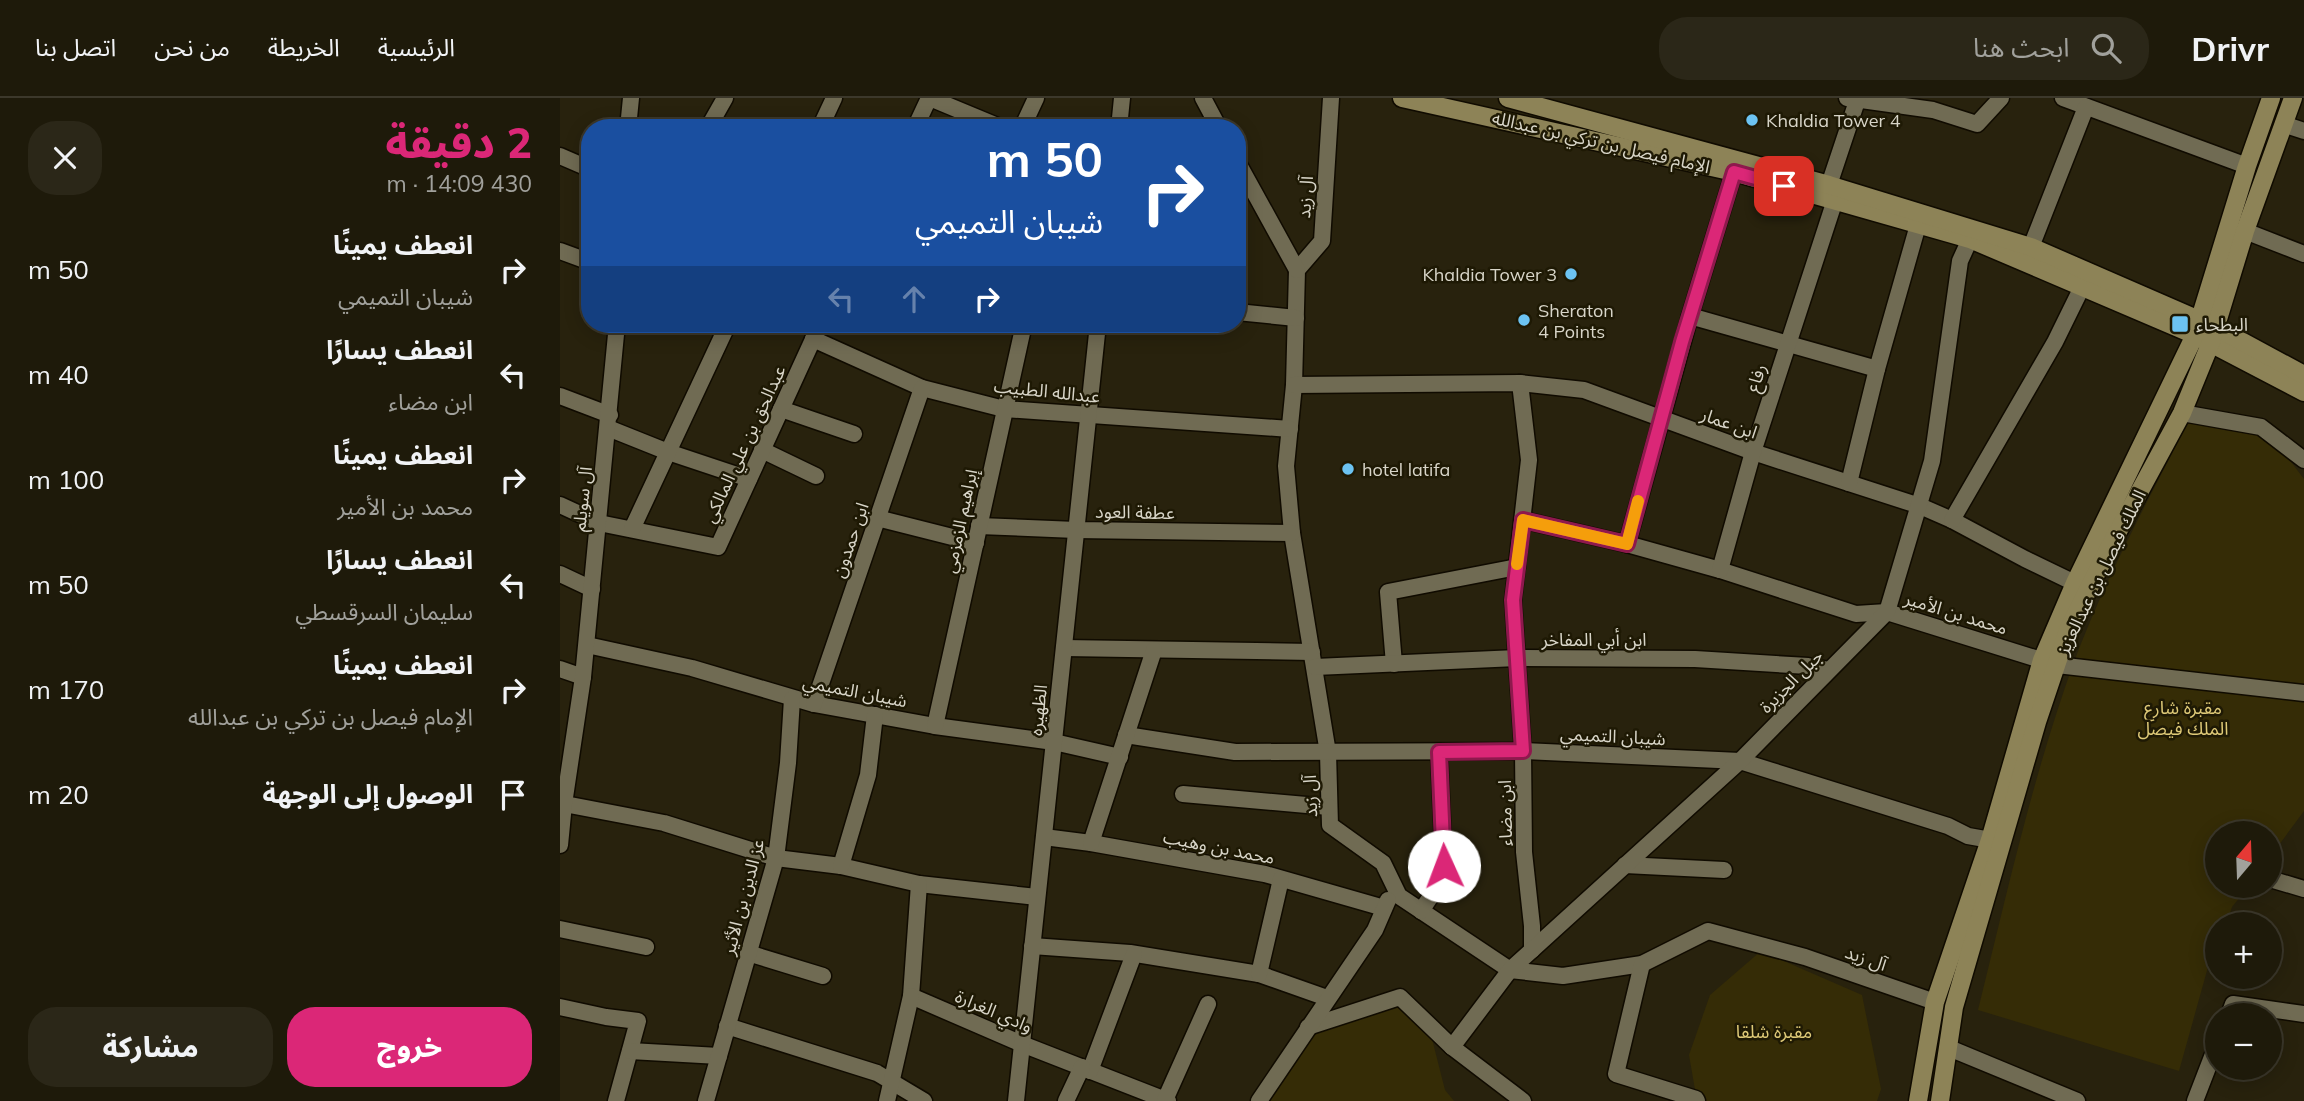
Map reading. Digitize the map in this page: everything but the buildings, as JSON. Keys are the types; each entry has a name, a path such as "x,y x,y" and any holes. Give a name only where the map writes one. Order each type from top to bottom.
{"street":[{"path":"629,119 631,98"},
{"path":"713,119 725,98"},
{"path":"824,119 834,98"},
{"path":"920,119 930,98 980,119"},
{"path":"1026,119 1036,98"},
{"path":"1120,119 1122,98"},
{"path":"1203,98 1214,119"},
{"name":"آل زيد","path":"1331,98 1322,241 1297,270 1294,385 1286,466 1292,533 1328,753 1330,825 1383,863 1399,896 1510,970 1563,976 1642,964 1708,931 1805,957 1935,1002"},
{"name":"الإمام فيصل بن تركي بن عبدالله","path":"1402,98 1832,193 1919,225 1970,239 2082,287 2205,331 2304,392"},
{"path":"1854,98 1933,110 1978,124 2001,98"},
{"name":"رفاع","path":"1720,570 1832,193 1854,98"},
{"path":"2063,98 2247,166"},
{"name":"الملك فيصل بن عبدالعزيز","path":"2082,586 2182,413 2247,166 2271,98"},
{"name":"الملك فيصل بن عبدالعزيز","path":"1940,1101 1954,1007 1996,841 2049,662 2082,586 2205,331 2293,98"},
{"name":"الإمام فيصل بن تركي بن عبدالله","path":"1518,99 1832,193 2032,247 2205,331 2304,375"},
{"path":"2032,247 2086,107"},
{"path":"2283,124 2304,131"},
{"path":"560,156 581,165"},
{"path":"1627,544 1690,316 1734,172"},
{"path":"1246,177 1297,270"},
{"path":"1849,483 1877,369 1919,225"},
{"path":"2245,231 2304,254"},
{"name":"جبل الجزيرة","path":"1452,1047 1510,970 1740,761 1888,612 1932,461 1960,261 1970,239"},
{"path":"560,251 581,259"},
{"path":"1952,520 2055,342 2082,287"},
{"path":"1246,313 1296,318"},
{"path":"1690,316 1877,369"},
{"name":"آل سويلم","path":"560,845 562,804 587,645 616,333"},
{"path":"632,530 724,333"},
{"name":"عبدالحق بن علي المالكي","path":"560,505 599,523 718,547 816,333"},
{"name":"عبدالله الطبيب","path":"821,333 922,388 1004,408 1290,429"},
{"name":"إبراهيم الزمزمي","path":"935,726 1022,333"},
{"name":"الظهيره","path":"1016,1101 1097,333"},
{"name":"ابن عمار","path":"1294,385 1520,383 1584,390 1753,452 1920,506 2082,586"},
{"name":"ابن مضاء","path":"1520,383 1529,460 1513,600 1523,751 1524,852 1532,950"},
{"name":"ابن حمدون","path":"814,704 922,388"},
{"path":"560,396 668,452 749,479"},
{"path":"781,409 854,434"},
{"path":"2182,413 2261,427 2304,460"},
{"path":"762,450 816,476"},
{"path":"877,518 976,543"},
{"name":"محمد بن الأمير","path":"1523,520 1627,544 1720,570 1856,614 1888,612 2049,662 2304,693"},
{"name":"عطفة العود","path":"979,526 1292,533"},
{"path":"1394,664 1388,592 1517,567"},
{"path":"560,574 592,589"},
{"name":"شيبان التميمي","path":"587,645 692,668 814,704 935,726 1054,742 1120,757"},
{"name":"ابن أبي المفاخر","path":"1064,648 1154,650 1394,664 1517,658 1695,659 1808,666 1829,670"},
{"path":"1091,843 1154,650"},
{"path":"560,669 583,677"},
{"name":"عز الدين بن الأثير","path":"706,1101 776,858 788,763 792,699"},
{"path":"841,866 869,775 876,715"},
{"name":"شيبان التميمي","path":"1126,735 1235,752 1523,751 1740,761 1948,826 1968,836 1996,841"},
{"path":"1421,911 1437,887 1444,866 1439,752"},
{"path":"1183,794 1329,807"},
{"path":"562,804 664,823 776,858 841,866 919,884 1037,897"},
{"name":"محمد بن وهيب","path":"1044,837 1091,843 1281,879 1384,908"},
{"name":"الملك فيصل بن عبدالعزيز","path":"1918,1101 1935,1002 1996,841"},
{"path":"1625,865 1724,870"},
{"path":"1259,974 1281,879"},
{"path":"2282,883 2304,889"},
{"path":"887,1101 911,996 919,884"},
{"path":"1259,1101 1375,930 1394,887"},
{"path":"560,929 646,947"},
{"path":"1032,946 1134,954 1259,974 1327,998"},
{"path":"748,953 823,976"},
{"path":"1066,1101 1086,1069 1134,954"},
{"path":"1642,964 1616,1074 1696,1098 1697,1101"},
{"name":"وادي الغرارة","path":"911,996 1022,1044 1166,1100"},
{"path":"1308,1027 1400,997 1452,1047 1523,1101"},
{"path":"1166,1100 1208,1004"},
{"path":"560,1007 638,1021 617,1101"},
{"path":"2282,1011 2304,1014"},
{"path":"727,1026 877,1073 924,1101"},
{"path":"1949,1048 2077,1101"},
{"path":"629,1051 719,1056"},
{"path":"2195,1101 2205,1075"}],"green space":[{"name":"مقبرة شارع الملك فيصل","path":"2193,413 2268,432 2304,479 2304,811 2282,841 2282,821 2205,821 2205,898 2239,898 2230,912 2205,912 2205,978 2179,1071 1978,1010 2033,791 2059,705 2087,630 2145,505"},
{"name":"مقبرة شلقا","path":"1761,951 1862,995 1881,1089 1877,1101 1697,1101 1689,1055 1710,995"},
{"path":"1391,1002 1431,1035 1445,1090 1454,1101 1269,1101 1300,1057 1298,1047 1323,1024"}],"slow traffic":[{"path":"1517,564 1523,520 1627,544 1638,501"}],"place":[{"name":"Khaldia Tower 4","path":"1752,120"},
{"name":"Khaldia Tower 3","path":"1571,274"},
{"name":"Sheraton 4 Points","path":"1524,320"},
{"name":"البطحاء","path":"2180,324"},
{"name":"hotel latifa","path":"1348,469"}],"route":[{"path":"1444,866 1439,752 1523,751 1513,600 1523,520 1627,544 1682,342 1734,172 1784,186"}]}
